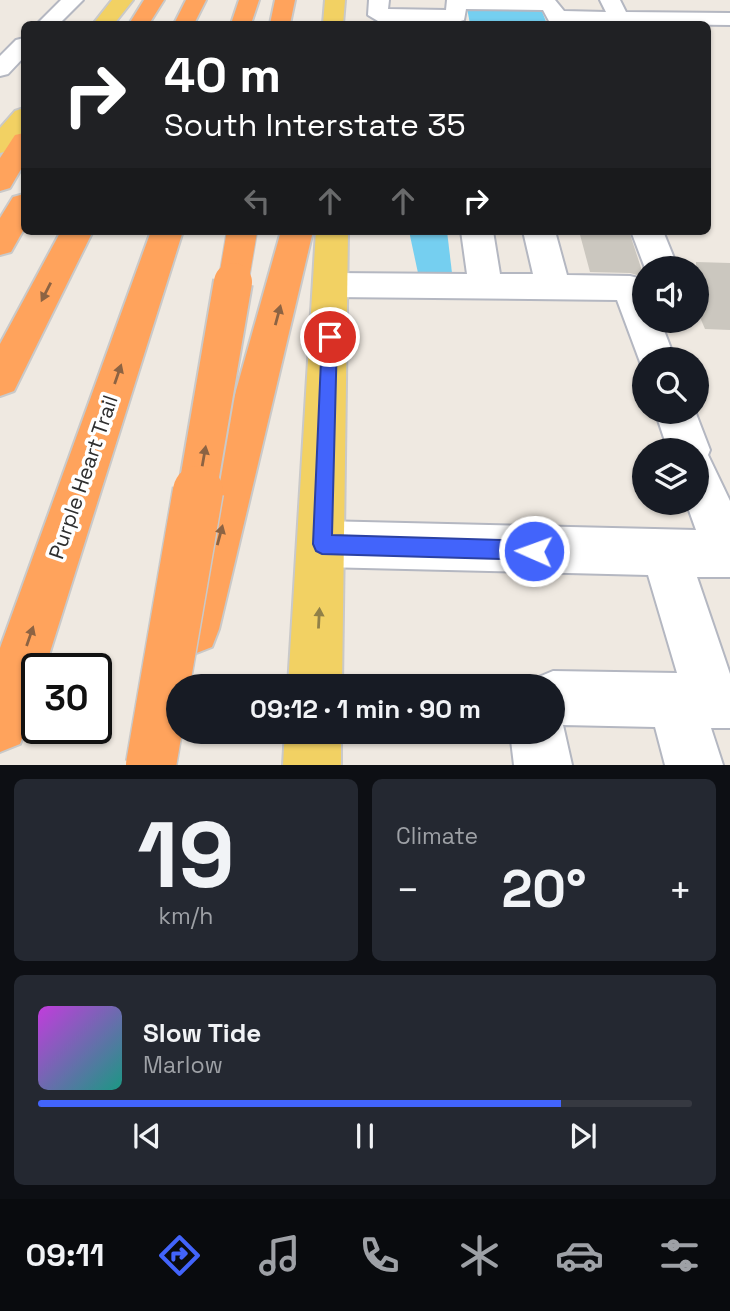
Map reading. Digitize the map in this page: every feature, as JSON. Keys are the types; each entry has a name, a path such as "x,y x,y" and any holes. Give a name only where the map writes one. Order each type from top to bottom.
{"highway":[{"path":"140,21 154,0"},
{"path":"186,21 196,0"},
{"path":"242,21 249,0"},
{"path":"281,21 285,0"},
{"path":"0,182 21,146"},
{"path":"0,244 21,210"},
{"path":"0,380 75,235"},
{"name":"Purple Heart Trail","path":"0,723 166,235"},
{"path":"151,765 241,235"},
{"path":"151,765 200,609 297,235"}],"main road":[{"path":"106,21 123,0"},
{"path":"333,21 335,0"},
{"path":"0,145 21,120"},
{"path":"316,674 332,235"},
{"path":"312,765 313,744"}],"street":[{"path":"50,21 73,0"},
{"path":"379,0 378,15 457,16 455,4 517,4 551,5 556,17 615,9 730,19"},
{"path":"0,69 21,49"},
{"path":"478,235 485,286"},
{"path":"540,235 553,287"},
{"path":"649,235 657,256"},
{"path":"332,285 632,288"},
{"path":"322,544 666,555 729,554 709,503"},
{"path":"666,555 706,700 694,765"},
{"path":"565,698 706,700"},
{"path":"540,744 543,765"}],"water":[{"path":"467,8 541,9 546,21 469,21"},
{"path":"410,235 447,235 452,273 418,273"}],"building":[{"path":"580,235 630,235 637,256 632,256 630,273 590,272"},
{"path":"709,262 730,263 730,330 709,329"}],"route":[{"path":"330,337 322,544 534,551"}]}
